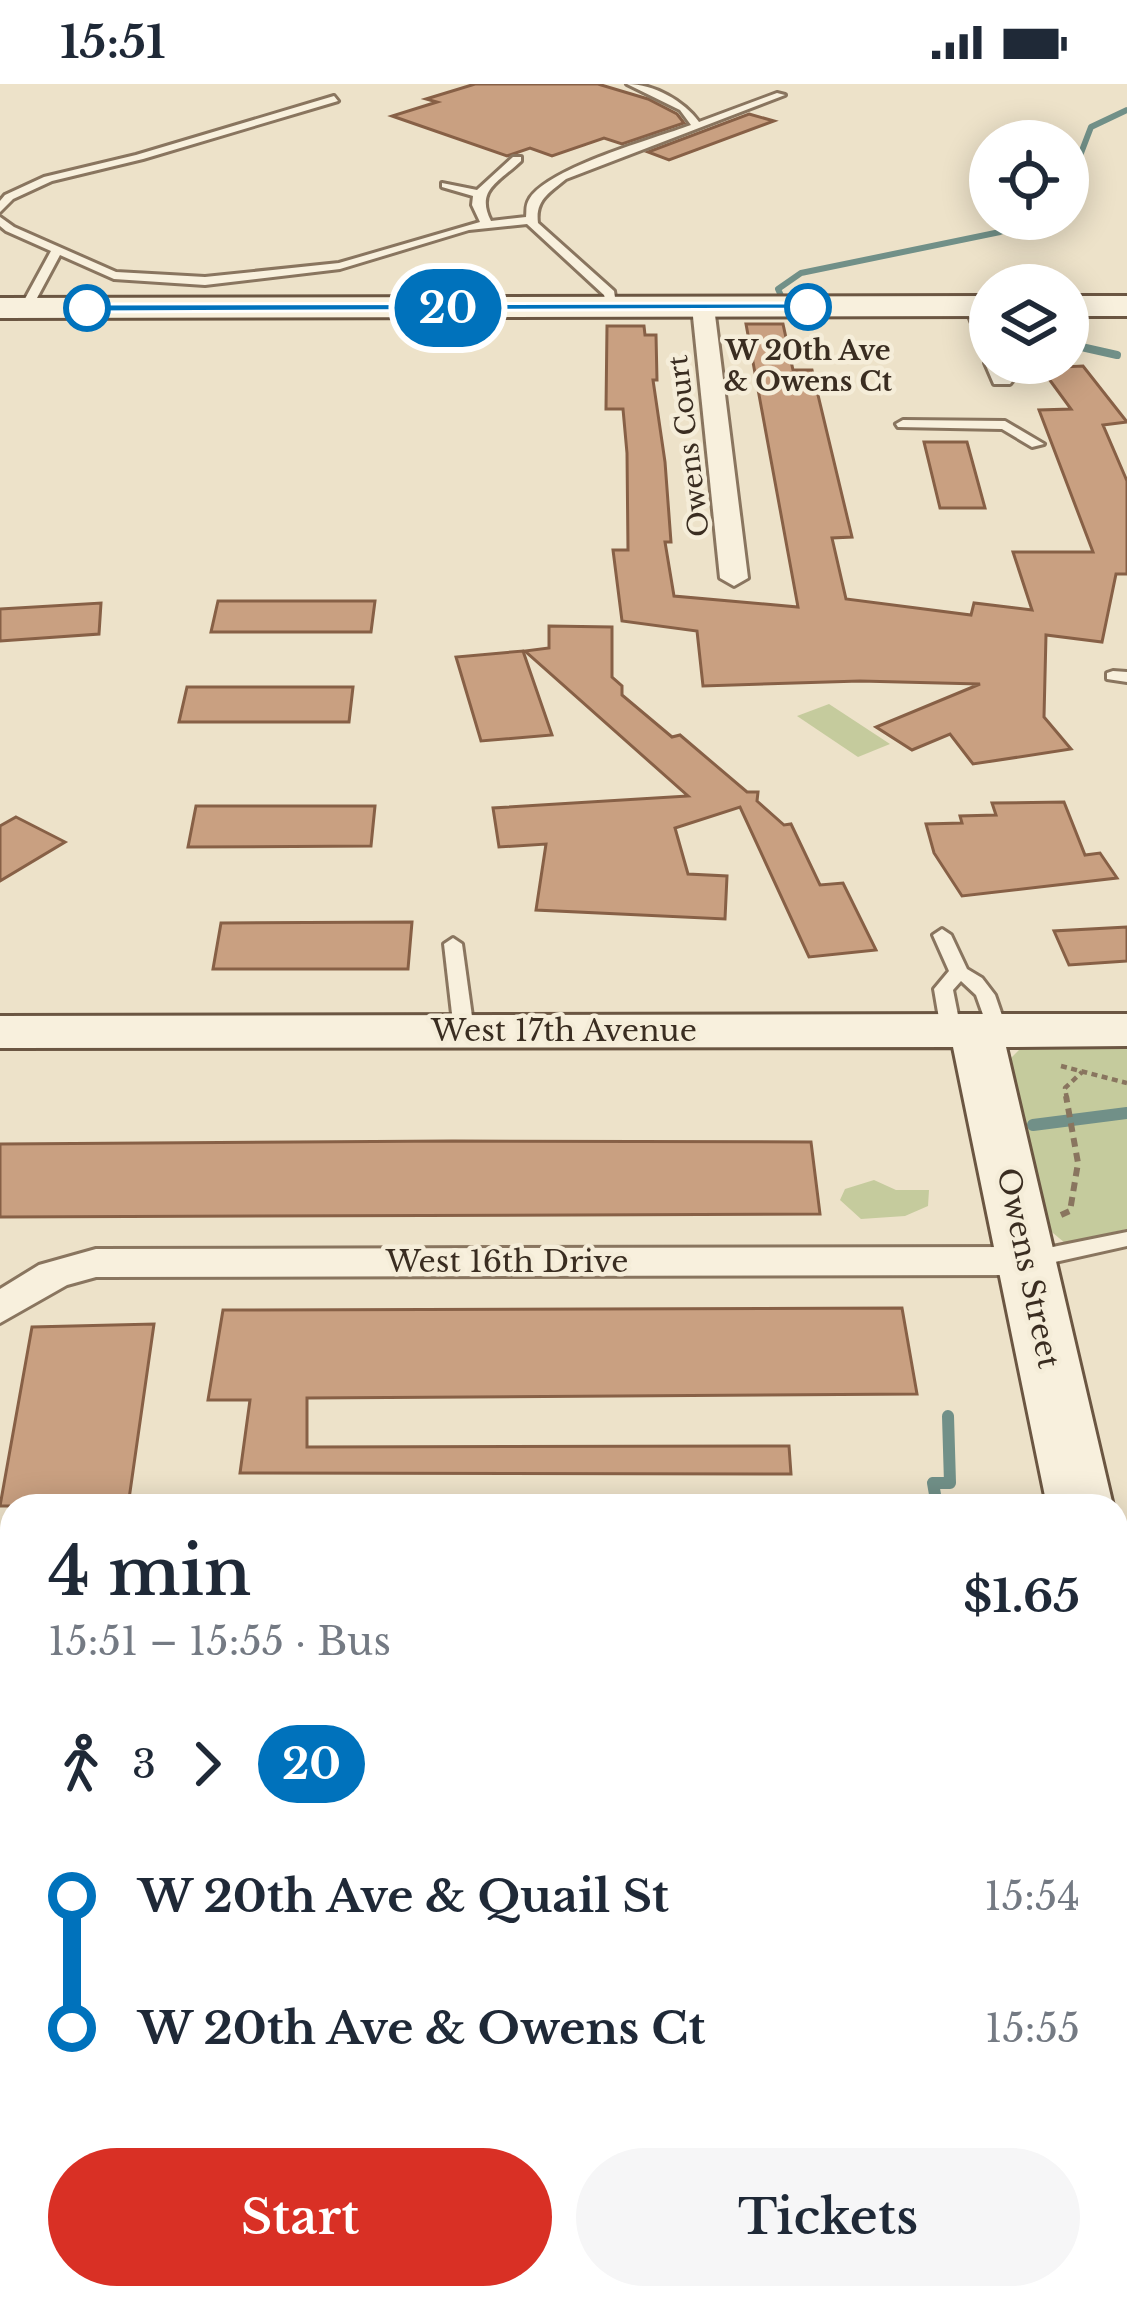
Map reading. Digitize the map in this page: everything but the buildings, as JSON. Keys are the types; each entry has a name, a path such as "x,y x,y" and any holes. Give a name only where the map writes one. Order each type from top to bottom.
{"street":[{"path":"13,308 969,306"},
{"name":"Owens Court","path":"703,307 734,578"},
{"path":"1089,307 1126,308"},
{"name":"Owens Street","path":"975,1030 1077,1494"},
{"name":"West 17th Avenue","path":"0,1032 1127,1030"},
{"name":"West 16th Drive","path":"0,1308 53,1274 96,1263 1023,1246"}],"lane":[{"path":"632,84 673,101 695,124"},
{"path":"614,307 609,293 545,239 531,220 536,198 552,182 780,95"},
{"path":"0,209 9,197 47,178 139,157 334,99"},
{"path":"487,224 478,194 517,159"},
{"path":"446,185 478,194"},
{"path":"0,220 125,278 219,280 358,263 487,224 531,220"},
{"path":"13,308 57,250"},
{"path":"903,424 1005,425 1036,444"},
{"path":"942,935 958,972 983,987 975,1030"},
{"path":"453,944 464,1031"},
{"path":"958,972 944,989 975,1030"},
{"path":"1023,1246 1127,1239"}],"path":[{"path":"1023,1246 1070,1211 1078,1162 1065,1088 1082,1072 1127,1083"}],"green space":[{"path":"829,704 890,744 858,757 797,716"},
{"path":"1127,1045 1127,1229 1065,1243 1047,1228 1008,1061 1021,1048"},
{"path":"874,1180 896,1190 929,1190 928,1206 905,1216 861,1219 840,1200 845,1189"}],"waterway":[{"path":"1089,132 1127,110"},
{"path":"783,300 778,289 801,273 969,238"},
{"path":"1089,349 1117,355"},
{"path":"1033,1125 1127,1113"},
{"path":"935,1494 933,1483 950,1483 948,1416"}],"bus line":[{"name":"20","path":"87,308 808,307"}],"place":[{"name":"W 20th Ave & Owens Ct","path":"808,307"}]}
